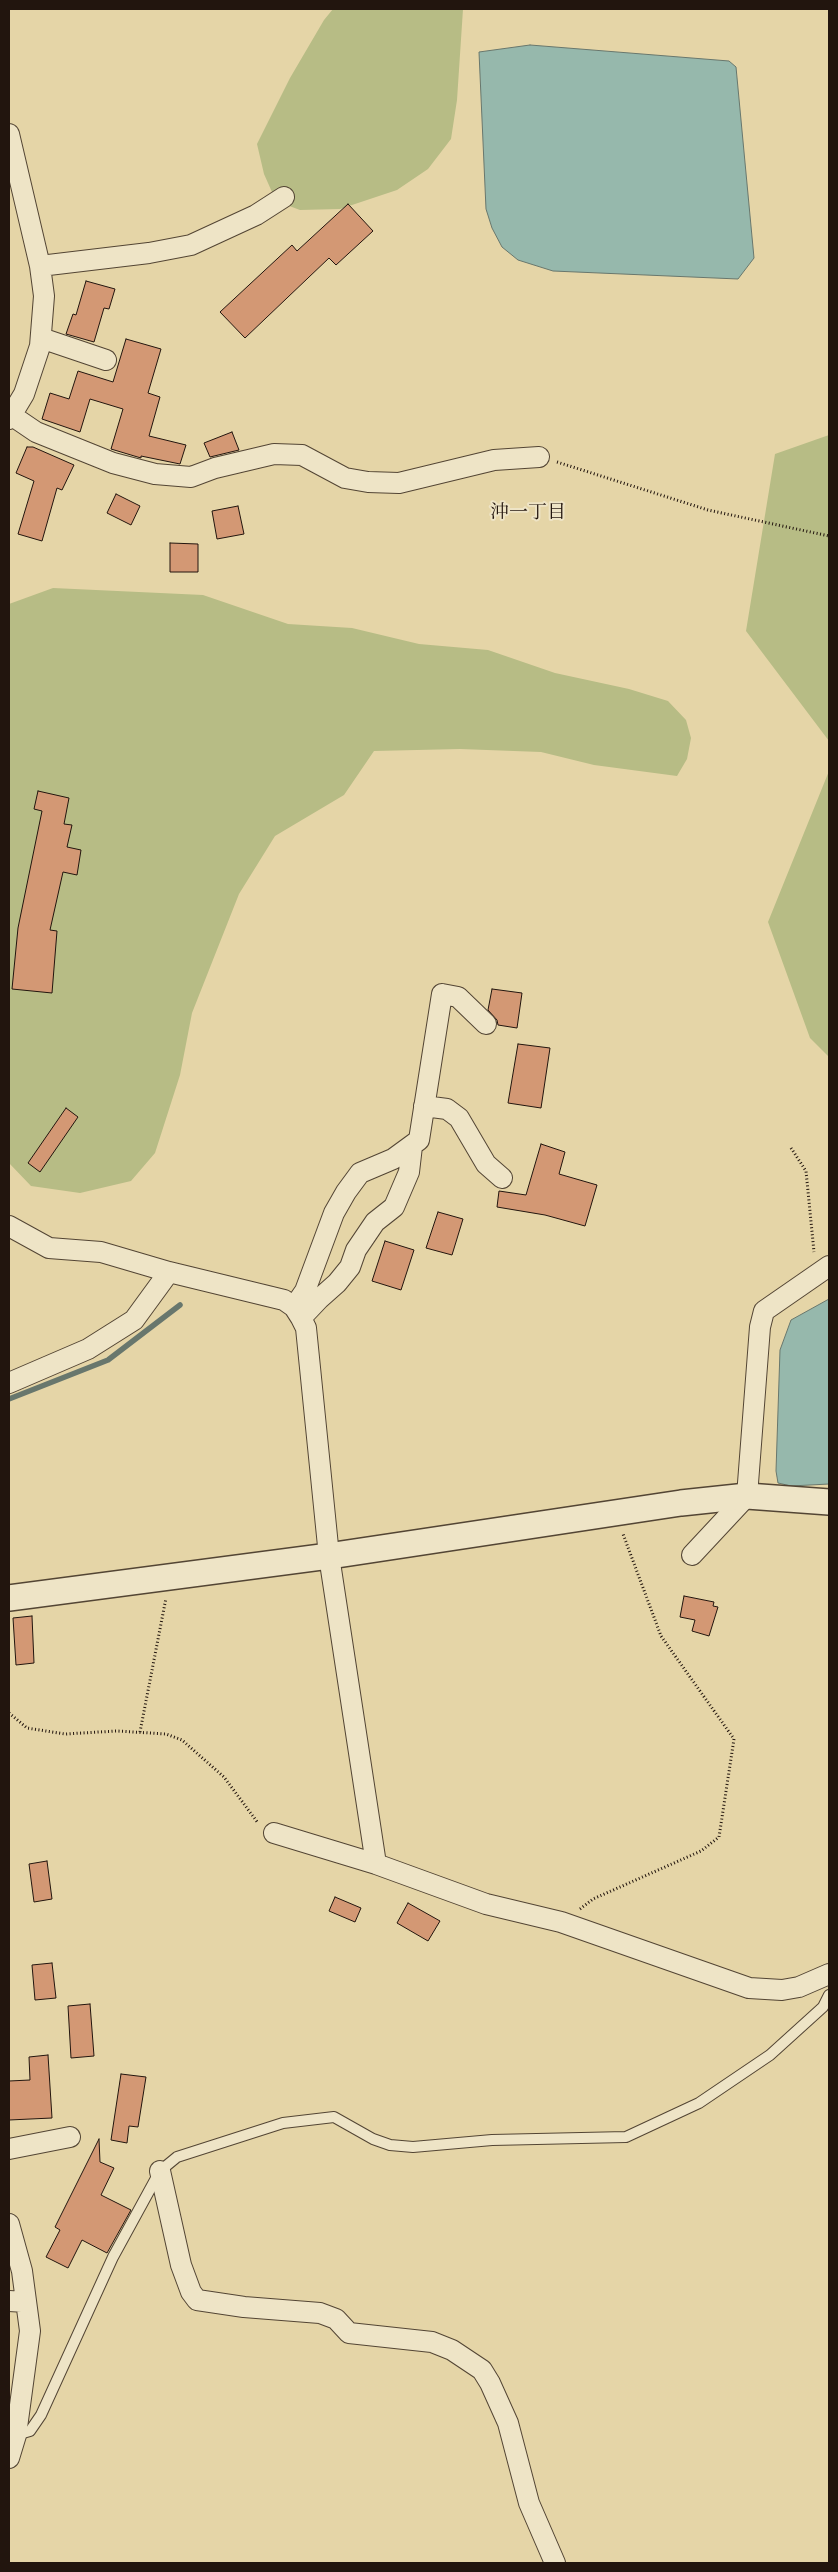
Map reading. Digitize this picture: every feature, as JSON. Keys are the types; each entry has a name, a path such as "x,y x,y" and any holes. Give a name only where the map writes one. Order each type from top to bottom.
{"street":[{"path":"9,134 40,266 44,296 41,338 24,394 10,416 36,432 113,463 156,474 191,477 215,468 274,454 302,455 345,478 368,482 399,483 494,460 540,457"},
{"path":"40,266 192,246 256,215 284,198"},
{"path":"41,338 106,360"},
{"path":"298,1312 334,1213 346,1192 360,1174 392,1159 419,1140 442,994 458,997 486,1024"},
{"path":"424,1106 447,1109 459,1118 486,1164 502,1178"},
{"path":"298,1312 337,1284 350,1267 356,1250 375,1222 394,1207 410,1172 412,1146"},
{"path":"9,1226 49,1248 101,1252 169,1272 284,1300 298,1312 306,1328 328,1556 376,1864"},
{"path":"692,1555 748,1496 760,1327 764,1311 823,1270"},
{"path":"9,1383 88,1349 134,1320 169,1272"},
{"path":"9,1598 328,1556 616,1513 748,1496 829,1502"},
{"path":"274,1833 376,1864 486,1904 561,1922 749,1988 782,1990 799,1986 829,1974"},
{"path":"9,2149 70,2137"},
{"path":"160,2171 181,2265 191,2292 197,2300 244,2307 320,2313 336,2319 349,2333 432,2342 452,2350 482,2370 508,2423 529,2504 555,2563"},
{"path":"9,2224 22,2271 18,2302 30,2332 16,2435 9,2458"}],"lane":[{"path":"16,2435 30,2431 41,2415 113,2257 160,2171 177,2157 283,2124 334,2117 374,2139 390,2145 413,2147 492,2140 626,2137 699,2103 770,2055 823,2007 829,1994"}],"path":[{"path":"540,457 708,510 829,536"},
{"path":"791,1148 806,1171 823,1270"},
{"path":"561,1922 593,1899 701,1850 719,1837 734,1739 661,1636 629,1555 616,1513"},
{"path":"140,1732 170,1577"},
{"path":"9,1712 27,1728 64,1734 117,1731 140,1732 166,1734 182,1740 224,1777 256,1822 274,1833"}],"green space":[{"path":"333,9 463,9 457,100 451,139 428,169 397,190 340,209 300,210 276,201 264,174 257,144 290,78 324,20"},
{"path":"829,435 829,741 746,631 775,454"},
{"path":"53,588 203,595 288,624 352,628 419,644 488,650 555,673 629,689 668,701 686,720 691,738 687,759 677,776 594,765 541,752 460,749 374,751 344,795 275,836 239,894 192,1013 180,1075 155,1153 131,1181 80,1193 31,1186 9,1163 9,604"},
{"path":"829,771 829,1057 810,1038 768,922"}],"water":[{"path":"530,45 729,61 736,67 754,258 738,279 553,271 518,260 502,247 492,228 486,209 479,52"},
{"path":"829,1299 829,1484 791,1486 778,1483 776,1471 780,1350 791,1320"}],"building":[{"path":"348,204 373,231 336,265 329,258 245,338 220,312 292,245 297,251"},
{"path":"86,281 115,289 109,309 104,308 94,342 66,334 73,314 76,315"},
{"path":"126,339 161,349 148,393 160,397 149,436 186,445 180,464 141,456 141,458 111,449 123,409 90,399 80,432 42,419 50,393 69,399 78,371 113,382"},
{"path":"232,432 239,450 210,457 204,443"},
{"path":"27,447 33,447 74,465 62,490 57,488 42,541 18,534 34,481 16,473"},
{"path":"116,494 140,506 131,525 107,513"},
{"path":"238,506 244,534 217,539 212,511"},
{"path":"170,543 198,544 198,572 170,572"},
{"path":"38,791 69,798 64,824 72,825 67,847 81,850 77,875 63,872 50,930 57,931 52,993 12,989 18,928 42,811 34,809"},
{"path":"492,989 522,993 517,1028 498,1025 497,1020 488,1010"},
{"path":"518,1044 550,1048 541,1108 508,1103"},
{"path":"66,1108 78,1117 40,1172 28,1163"},
{"path":"541,1144 565,1152 559,1174 597,1185 585,1226 545,1215 497,1207 499,1191 526,1195"},
{"path":"438,1212 463,1219 452,1255 426,1248"},
{"path":"385,1241 414,1250 401,1290 372,1281"},
{"path":"684,1596 714,1602 713,1606 718,1607 709,1636 692,1631 695,1620 680,1617"},
{"path":"32,1616 34,1663 16,1665 13,1618"},
{"path":"47,1861 52,1899 34,1902 29,1864"},
{"path":"335,1897 361,1908 355,1922 329,1911"},
{"path":"408,1903 440,1921 428,1941 397,1923"},
{"path":"52,1963 56,1998 35,2000 32,1965"},
{"path":"90,2004 94,2056 71,2058 68,2006"},
{"path":"48,2055 52,2118 9,2120 9,2081 30,2080 29,2057"},
{"path":"121,2074 146,2077 138,2127 129,2126 127,2143 111,2140"},
{"path":"99,2139 100,2162 114,2168 101,2195 131,2210 107,2253 82,2240 68,2268 46,2257 60,2230 55,2227"}],"waterway":[{"path":"9,1399 108,1360 180,1305"}],"district":[{"name":"沖一丁目","path":"528,514"}]}
